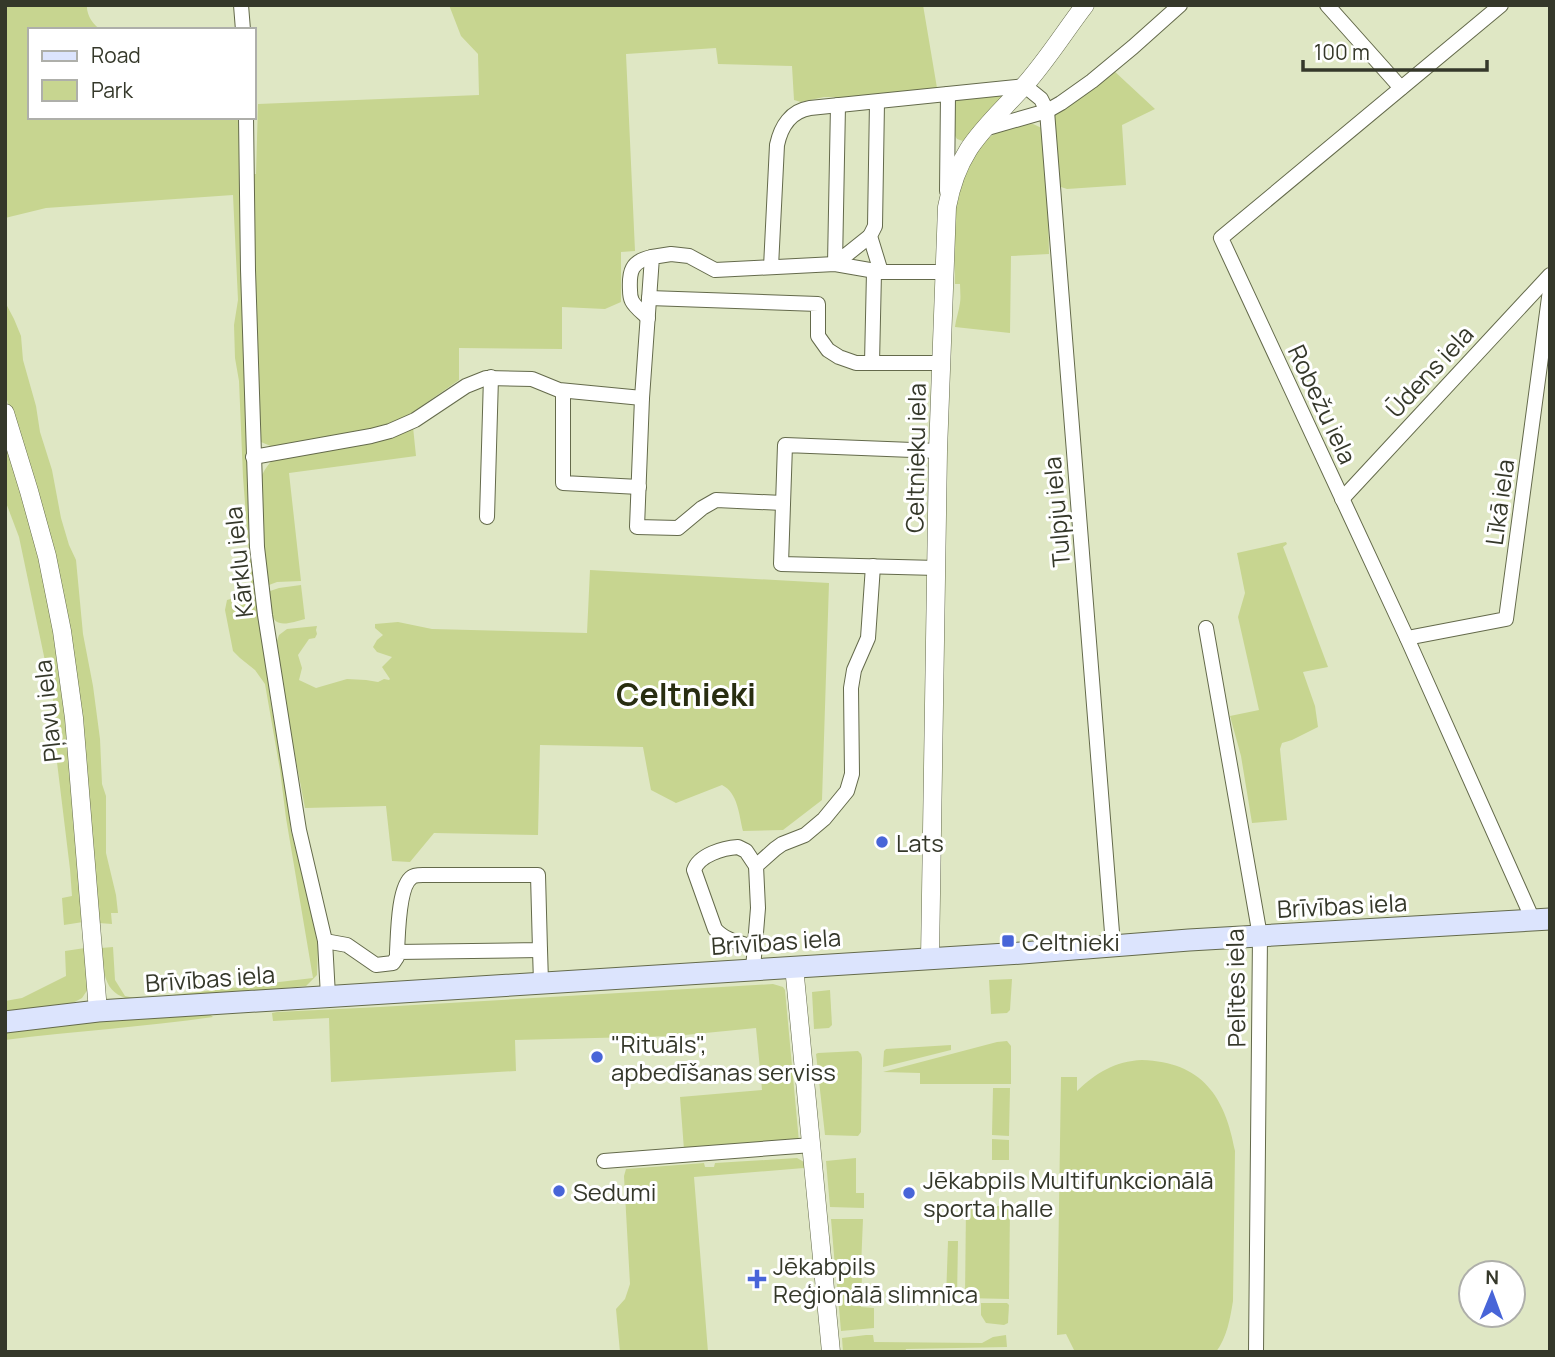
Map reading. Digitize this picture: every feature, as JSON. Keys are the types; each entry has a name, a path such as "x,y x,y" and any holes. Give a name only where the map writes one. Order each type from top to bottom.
{"main road":[{"name":"Brīvības iela","path":"5,1022 98,1012 328,996 1542,919"}],"street":[{"path":"241,5 243,28"},
{"name":"Celtnieku iela","path":"930,958 938,451 947,207 959,165 970,146 1024,86 1085,5"},
{"path":"984,129 1046,111 1092,80 1180,5"},
{"path":"1328,5 1401,88"},
{"name":"Robežu iela","path":"1500,5 1221,237 1407,638 1542,919"},
{"path":"771,267 777,145 785,123 801,110 1024,86 1041,99 1046,111"},
{"path":"947,207 948,94"},
{"path":"835,264 870,236 875,226 877,102"},
{"path":"835,264 838,106"},
{"name":"Tulpju iela","path":"1046,111 1113,945"},
{"name":"Kārklu iela","path":"246,119 255,521 265,615 299,830 325,941 328,996"},
{"path":"870,236 877,272 872,363"},
{"path":"648,318 631,301 631,272 640,260 671,254 689,256 715,270 835,264 877,272 944,272"},
{"path":"652,257 642,398 637,527 677,528 707,504 719,499 783,503"},
{"name":"Ūdens iela","path":"1342,499 1550,275"},
{"name":"Līkā iela","path":"1407,638 1506,619 1550,290"},
{"path":"649,298 818,304 818,336 828,350 846,361 941,363"},
{"path":"253,457 390,431 415,420 466,386 491,377 532,379 563,391 642,398"},
{"path":"487,517 491,377"},
{"path":"563,391 563,483 639,487"},
{"name":"Pļavu iela","path":"5,413 47,556 62,631 74,718 98,1012"},
{"path":"937,568 781,564 785,445 938,451"},
{"path":"756,866 782,844 811,831 850,786 850,688 854,670 868,638 873,566"},
{"name":"Pelītes iela","path":"1206,628 1260,936 1256,1352"},
{"path":"753,969 756,947 758,897 756,866 746,851 738,847 724,849 696,864 694,870 718,933 756,947"},
{"path":"325,941 347,945 376,965 393,963 397,957 402,898 414,876 538,875 541,982"},
{"path":"397,953 540,950"},
{"path":"794,966 831,1352"},
{"path":"604,1161 812,1145"}],"green space":[{"path":"5,5 87,5 91,19 99,28 28,28 28,119 240,119 241,261 248,503 253,573 291,831 318,946 317,975 306,986 131,1000 114,992 109,986 101,948 113,947 115,980 125,996 139,999 313,978 265,684 255,670 233,651 225,610 227,600 252,593 239,381 235,358 234,325 238,300 233,195 46,208 5,218"},
{"path":"449,5 923,5 937,88 877,97 824,97 801,102 794,100 792,66 718,64 716,48 626,54 635,251 621,252 621,302 605,309 562,307 562,349 459,348 459,380 396,424 371,431 273,447 261,442 260,438 253,174 256,174 258,104 479,95 478,54 461,36"},
{"path":"1113,70 1155,109 1122,125 1126,185 1067,189 1061,187 1058,184 1052,120 1057,109"},
{"path":"1005,94 963,141 957,139 954,134 955,97"},
{"path":"1033,124 1046,130 1049,254 1011,256 1010,333 955,327 960,306 960,284 955,284 954,225 955,201 960,183 972,156 981,145 1003,130"},
{"path":"5,302 21,336 23,360 52,470 61,518 76,560 83,634 100,739 102,784 106,796 106,853 118,913 111,913 112,924 99,923 83,750 16,427 5,394"},
{"path":"413,427 416,456 289,473 301,581 269,585 264,551 262,475 270,462"},
{"path":"5,436 39,558 58,642 66,703 83,922 64,925 62,898 72,896 56,754 53,699 19,537 5,500"},
{"path":"1286,542 1283,547 1328,667 1303,672 1315,706 1318,727 1282,743 1280,749 1287,820 1252,823 1241,756 1230,716 1259,710 1238,617 1245,593 1237,553"},
{"path":"590,570 829,583 822,800 783,830 743,831 735,799 722,785 676,803 651,790 643,747 540,745 538,835 434,833 410,862 392,861 386,806 305,808 286,708 277,641 279,635 287,629 317,626 315,638 309,639 298,655 302,668 299,680 316,688 347,679 378,682 389,680 382,667 392,657 377,652 373,647 383,635 375,628 375,624 398,622 432,629 587,633"},
{"path":"301,585 305,619 279,623 272,616 270,591"},
{"path":"85,948 88,989 82,998 71,1004 5,1014 5,1001 22,998 66,976 65,951"},
{"path":"1012,979 1010,1010 1007,1013 991,1014 989,980"},
{"path":"773,984 785,990 799,1142 684,1150 680,1097 762,1090 756,1028 675,1036 515,1040 516,1071 331,1082 329,1018 273,1021 272,1013 277,1012"},
{"path":"830,990 832,1025 829,1028 814,1029 812,992"},
{"path":"208,1013 213,1017 5,1040 5,1031"},
{"path":"1007,1041 1011,1046 1011,1084 920,1084 920,1073 883,1072 997,1042"},
{"path":"951,1045 951,1050 883,1067 886,1049"},
{"path":"858,1051 862,1058 861,1132 858,1136 825,1135 816,1054"},
{"path":"1142,1060 1163,1062 1195,1075 1217,1099 1231,1131 1235,1151 1233,1301 1225,1334 1216,1352 1075,1352 1066,1334 1057,1335 1061,1077 1077,1077 1077,1091 1106,1069"},
{"path":"993,1088 1010,1088 1009,1136 992,1135"},
{"path":"992,1139 1009,1140 1009,1160 992,1160"},
{"path":"797,1158 804,1162 804,1168 694,1177 708,1352 620,1352 616,1309 625,1299 630,1284 624,1176 626,1169 704,1163 705,1167 714,1167 715,1163"},
{"path":"856,1158 856,1193 864,1193 864,1208 830,1207 826,1161"},
{"path":"966,1206 1010,1206 1009,1299 965,1298"},
{"path":"831,1219 863,1219 861,1267 835,1267"},
{"path":"948,1241 958,1241 957,1298 946,1298"},
{"path":"837,1271 862,1272 861,1307 874,1308 874,1328 841,1331"},
{"path":"981,1303 1007,1303 1008,1323 986,1323 981,1315"},
{"path":"873,1335 874,1342 982,1343 993,1337 1006,1335 1007,1347 843,1352 842,1338"}],"place":[{"name":"Lats","path":"882,842"},
{"name":"Celtnieki","path":"1008,941"},
{"name":"\"Rituāls\", apbedīšanas serviss","path":"597,1057"},
{"name":"Sedumi","path":"559,1191"},
{"name":"Jēkabpils Multifunkcionālā sporta halle","path":"909,1193"},
{"name":"Jēkabpils Reģionālā slimnīca","path":"757,1279"}],"district":[{"name":"Celtnieki","path":"686,694"}]}
